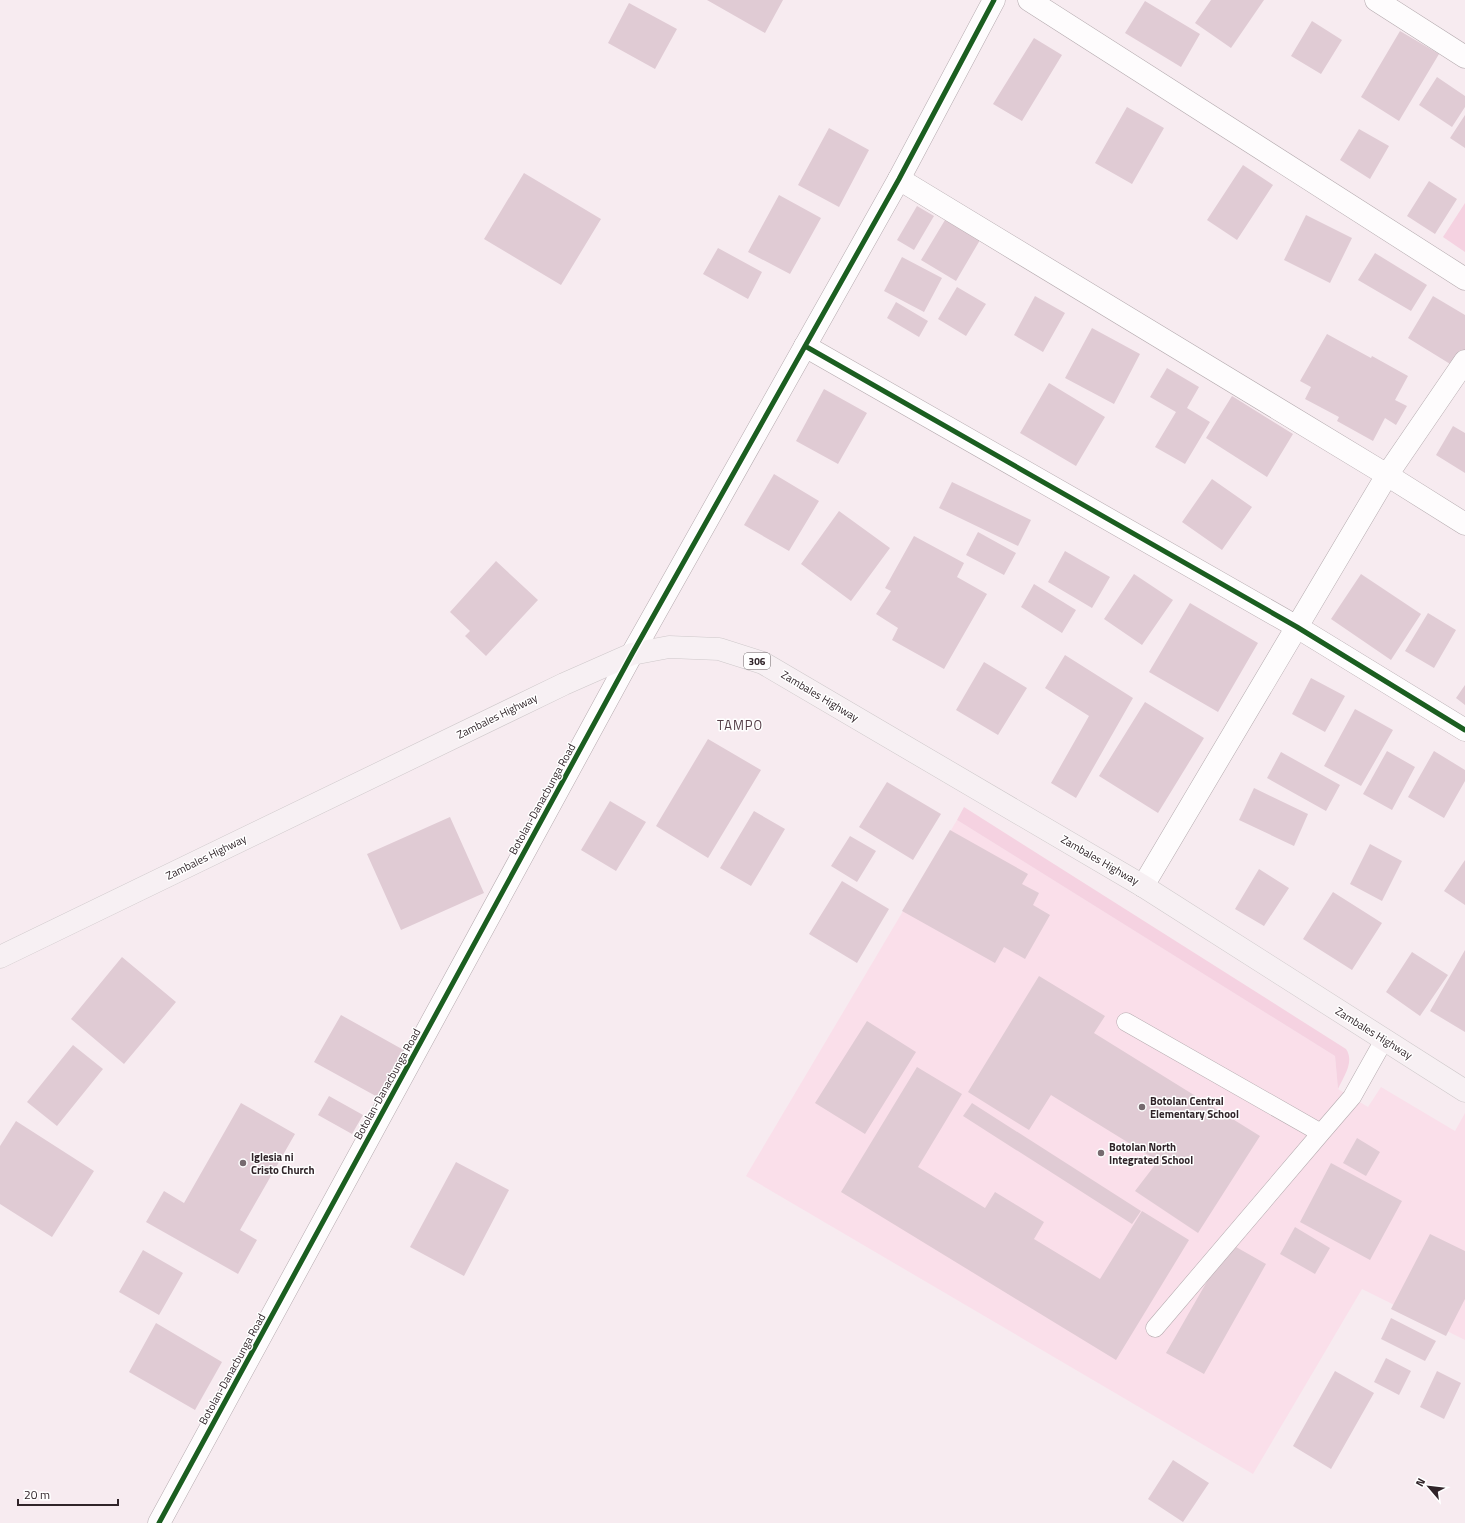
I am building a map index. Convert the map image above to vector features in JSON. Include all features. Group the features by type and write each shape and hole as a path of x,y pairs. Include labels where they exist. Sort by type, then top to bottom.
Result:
{"main road":[{"name":"Zambales Highway","path":"0,957 564,684 632,654 669,647 719,649 762,663 1143,886 1465,1092"}],"street":[{"name":"Botolan-Danacbunga Road","path":"159,1523 632,654 899,179 994,0"},
{"path":"1029,0 1465,279"},
{"path":"1376,0 1465,57"},
{"path":"899,179 1387,474 1465,524"},
{"path":"805,346 1297,627 1465,730"},
{"path":"1143,886 1387,474 1465,361"}],"lane":[{"path":"1126,1022 1321,1133"},
{"path":"1154,1328 1352,1097 1384,1040"}],"shaded area":[{"path":"1465,203 1465,252 1443,237"},
{"path":"964,807 1346,1049 1349,1064 1338,1089 1335,1056 957,820"},
{"name":"Botolan North Integrated School","path":"957,820 1335,1056 1338,1089 1368,1107 1381,1087 1455,1131 1465,1113 1465,1340 1362,1289 1253,1474 746,1176"}],"building":[{"path":"707,0 783,0 765,33"},
{"path":"1211,0 1264,0 1231,48 1195,23"},
{"path":"1145,1 1200,34 1181,67 1125,33"},
{"path":"629,3 677,29 655,69 608,43"},
{"path":"1312,21 1342,40 1321,74 1291,56"},
{"path":"1400,31 1439,54 1399,121 1361,97"},
{"path":"1034,38 1062,55 1022,121 993,104"},
{"path":"1437,77 1465,96 1465,107 1452,127 1419,105"},
{"path":"1127,107 1164,128 1132,184 1095,163"},
{"path":"1465,115 1465,148 1450,138"},
{"path":"829,128 869,150 839,207 798,185"},
{"path":"1359,129 1389,146 1370,179 1340,160"},
{"path":"1243,165 1273,185 1237,240 1207,220"},
{"path":"524,173 601,219 561,285 484,239"},
{"path":"1429,181 1457,199 1435,234 1407,216"},
{"path":"779,195 821,218 790,274 748,252"},
{"path":"917,206 934,216 914,250 897,240"},
{"path":"1306,215 1352,238 1330,283 1284,260"},
{"path":"945,220 980,240 956,281 921,260"},
{"path":"718,248 762,272 748,299 703,274"},
{"path":"1375,253 1427,285 1411,311 1358,280"},
{"path":"902,257 942,278 924,312 884,291"},
{"path":"957,287 986,304 966,336 938,319"},
{"path":"1035,296 1065,313 1043,352 1014,335"},
{"path":"1433,296 1465,315 1465,351 1455,367 1408,338"},
{"path":"896,302 928,321 919,337 887,318"},
{"path":"1092,328 1140,354 1114,404 1065,378"},
{"path":"1327,334 1408,376 1395,400 1407,406 1396,425 1385,418 1373,441 1337,421 1339,417 1305,399 1311,387 1300,381"},
{"path":"1167,368 1199,387 1187,408 1210,422 1185,464 1155,447 1176,412 1150,397"},
{"path":"1049,383 1105,417 1076,466 1020,433"},
{"path":"824,389 867,413 838,464 796,441"},
{"path":"1232,396 1293,434 1267,477 1206,438"},
{"path":"1453,426 1465,433 1465,473 1436,455"},
{"path":"774,474 819,501 789,551 744,525"},
{"path":"1212,479 1252,507 1222,550 1182,522"},
{"path":"952,482 1031,520 1018,546 939,508"},
{"path":"839,511 890,548 851,601 801,564"},
{"path":"978,532 1016,553 1004,575 966,555"},
{"path":"914,536 964,563 957,577 987,594 944,669 892,640 898,628 876,614 891,591 885,588"},
{"path":"1065,551 1110,577 1092,608 1048,582"},
{"path":"496,561 538,600 486,656 465,636 470,631 450,612"},
{"path":"1134,574 1173,600 1142,645 1104,619"},
{"path":"1361,574 1421,614 1391,660 1331,619"},
{"path":"1034,584 1076,610 1062,633 1021,607"},
{"path":"1190,603 1258,643 1218,712 1149,672"},
{"path":"1428,613 1456,630 1434,668 1405,651"},
{"path":"1065,655 1133,698 1076,798 1051,783 1089,716 1045,688"},
{"path":"984,662 1027,688 998,735 956,710"},
{"path":"1311,678 1345,696 1325,732 1292,714"},
{"path":"1465,685 1465,705 1456,698"},
{"path":"1145,702 1204,738 1158,813 1099,776"},
{"path":"1355,709 1393,730 1361,786 1324,766"},
{"path":"708,739 761,770 708,858 656,826"},
{"path":"1387,751 1415,767 1392,810 1363,794"},
{"path":"1434,751 1465,770 1465,781 1444,818 1408,797"},
{"path":"1281,752 1340,785 1326,811 1267,778"},
{"path":"887,782 941,814 913,860 859,827"},
{"path":"1254,788 1308,814 1294,846 1239,820"},
{"path":"610,801 646,822 616,871 581,850"},
{"path":"754,811 785,829 751,886 720,868"},
{"path":"450,817 484,893 401,930 367,854"},
{"path":"950,830 1028,874 1022,884 1039,893 1033,905 1050,915 1025,959 1004,947 995,963 902,911"},
{"path":"850,836 876,851 857,882 831,866"},
{"path":"1370,844 1402,861 1382,901 1350,884"},
{"path":"1465,860 1465,905 1444,891"},
{"path":"1259,869 1289,888 1264,926 1235,909"},
{"path":"842,881 889,909 857,963 809,934"},
{"path":"1333,892 1382,923 1352,970 1303,939"},
{"path":"1465,950 1465,1032 1430,1011"},
{"path":"1412,952 1448,975 1420,1016 1386,992"},
{"path":"122,957 176,1002 124,1064 71,1019"},
{"name":"Botolan Central Elementary School","path":"1039,976 1105,1016 1094,1033 1260,1136 1198,1233 1135,1191 1158,1161 1051,1095 1029,1130 968,1092"},
{"path":"341,1015 409,1053 383,1100 314,1062"},
{"path":"867,1021 916,1052 865,1134 815,1103"},
{"path":"73,1045 103,1069 57,1126 27,1102"},
{"path":"917,1067 962,1094 918,1167 985,1208 995,1192 1044,1222 1034,1239 1100,1279 1142,1211 1189,1240 1116,1360 841,1192"},
{"path":"329,1096 363,1115 352,1134 318,1115"},
{"name":"Iglesia ni Cristo Church","path":"241,1103 295,1134 240,1230 257,1240 238,1274 146,1222 164,1191 184,1203"},
{"path":"972,1103 1141,1211 1132,1224 963,1116"},
{"path":"16,1121 94,1171 52,1237 0,1204 0,1146"},
{"path":"1357,1138 1380,1152 1366,1176 1343,1163"},
{"path":"456,1162 509,1190 464,1276 410,1247"},
{"path":"1331,1163 1402,1201 1370,1260 1300,1222"},
{"path":"1295,1227 1330,1248 1315,1274 1280,1254"},
{"path":"1430,1234 1465,1251 1465,1299 1446,1336 1391,1309"},
{"path":"1229,1243 1266,1264 1204,1374 1166,1353"},
{"path":"143,1250 183,1273 159,1315 119,1292"},
{"path":"1391,1318 1436,1341 1425,1361 1381,1339"},
{"path":"156,1323 222,1362 195,1410 129,1372"},
{"path":"1386,1358 1411,1371 1399,1395 1374,1382"},
{"path":"1335,1371 1374,1393 1331,1469 1293,1446"},
{"path":"1437,1371 1461,1383 1444,1419 1420,1407"},
{"path":"1173,1460 1209,1483 1183,1522 1148,1499"}],"cycle path":[{"path":"159,1523 632,654 899,179 994,0"},
{"path":"805,346 1297,627 1465,730"}],"place":[{"name":"Botolan Central Elementary School","path":"1142,1107"},
{"name":"Botolan North Integrated School","path":"1101,1153"},
{"name":"Iglesia ni Cristo Church","path":"243,1163"}],"district":[{"name":"TAMPO","path":"740,725"}]}
